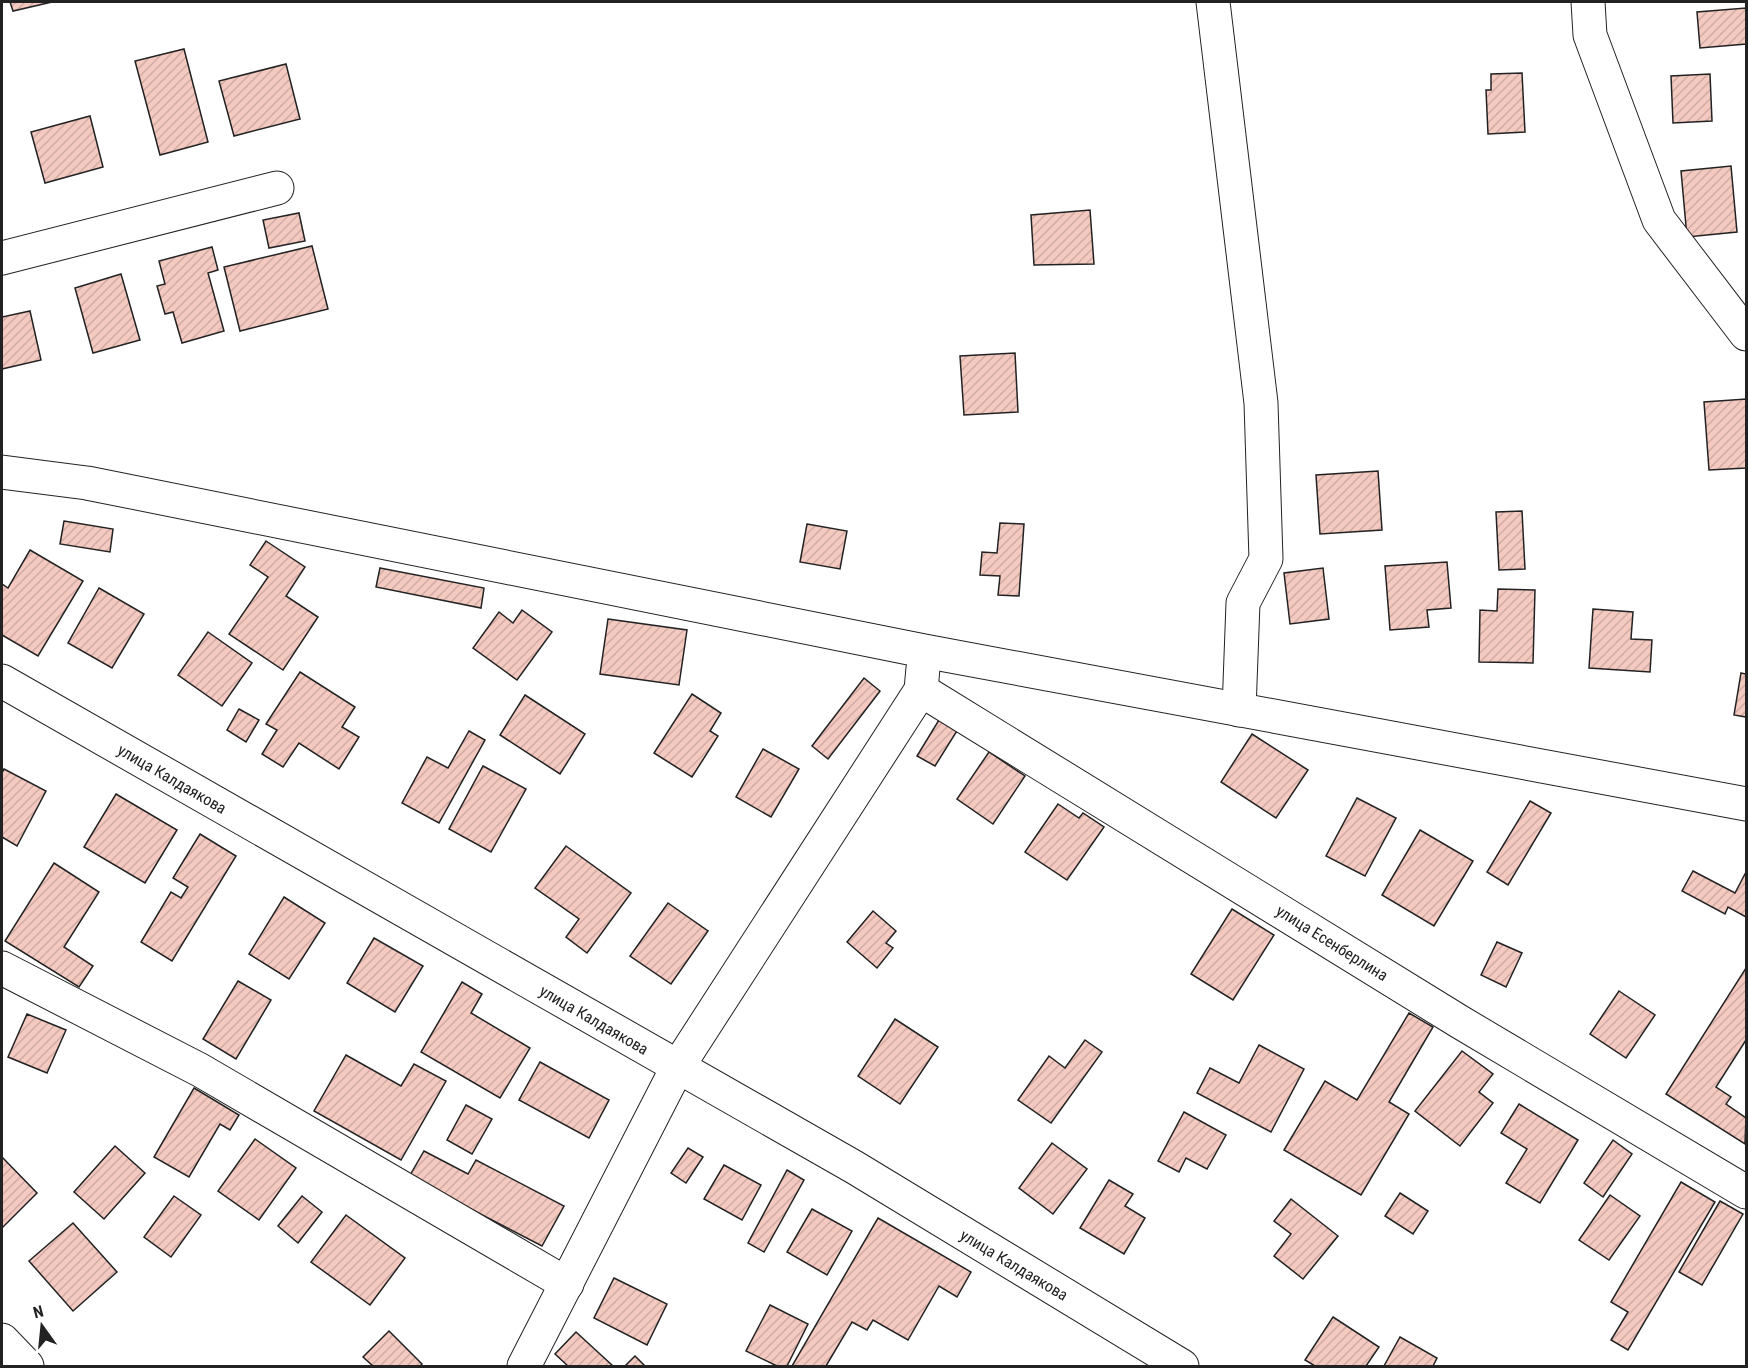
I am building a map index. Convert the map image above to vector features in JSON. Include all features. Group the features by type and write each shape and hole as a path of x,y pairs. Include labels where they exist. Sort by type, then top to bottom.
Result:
{"street":[{"path":"1213,2 1262,414 1266,560 1243,603 1239,710"},
{"path":"1588,2 1590,35 1659,220 1746,334"},
{"path":"2,258 277,188"},
{"path":"2,472 99,486 924,651 1746,804"},
{"path":"528,1365 677,1068 921,690 924,651"},
{"name":"улица Калдаякова","path":"2,681 854,1167 1182,1366"},
{"name":"улица Есенберлина","path":"921,690 1460,1022 1746,1192"},
{"path":"2,968 200,1070 567,1284"},
{"path":"2,1340 27,1366"}],"building":[{"path":"10,2 52,2 13,11"},
{"path":"1746,8 1746,44 1700,48 1697,12"},
{"path":"184,49 208,142 160,155 135,61"},
{"path":"286,64 300,119 234,136 219,81"},
{"path":"1522,73 1525,132 1488,134 1486,90 1491,90 1491,74"},
{"path":"1710,74 1712,121 1673,123 1671,76"},
{"path":"90,116 103,167 45,183 31,132"},
{"path":"1731,166 1737,232 1687,237 1681,171"},
{"path":"1090,210 1094,264 1034,265 1031,215"},
{"path":"299,213 305,241 269,248 263,220"},
{"path":"312,246 328,309 240,331 224,267"},
{"path":"212,247 218,270 208,273 224,331 182,343 173,312 165,314 157,286 165,284 159,261"},
{"path":"121,274 140,340 93,353 75,288"},
{"path":"30,311 41,360 2,369 2,317"},
{"path":"1015,353 1018,412 964,415 960,356"},
{"path":"1746,399 1746,468 1709,470 1704,402"},
{"path":"1378,471 1382,530 1320,534 1316,475"},
{"path":"1522,511 1525,569 1499,570 1496,512"},
{"path":"64,521 113,529 110,552 60,544"},
{"path":"1000,523 1024,524 1019,596 998,595 1000,576 980,575 982,552 997,553"},
{"path":"807,524 847,531 840,569 800,562"},
{"path":"266,541 305,567 286,596 318,617 283,670 229,634 268,577 250,565"},
{"path":"30,550 83,581 38,656 2,635 2,584 8,588"},
{"path":"1447,562 1451,608 1427,610 1429,627 1390,630 1385,566"},
{"path":"380,568 484,588 481,608 376,587"},
{"path":"1323,568 1329,619 1290,624 1284,573"},
{"path":"99,588 144,614 112,668 68,643"},
{"path":"1498,589 1535,590 1533,663 1479,662 1480,610 1497,611"},
{"path":"1593,609 1633,612 1631,639 1652,640 1650,672 1589,668"},
{"path":"522,610 552,632 517,680 473,648 499,612 513,623"},
{"path":"608,619 687,630 679,685 600,674"},
{"path":"208,632 252,663 222,706 178,675"},
{"path":"300,672 355,707 342,727 359,737 339,769 299,743 283,767 262,754 277,730 266,724"},
{"path":"1741,673 1746,674 1746,717 1734,715"},
{"path":"864,678 880,691 828,759 812,746"},
{"path":"692,694 721,713 710,731 718,736 692,777 654,753"},
{"path":"525,695 585,734 560,774 500,735"},
{"path":"239,709 259,720 246,742 227,730"},
{"path":"942,715 960,726 935,766 917,756"},
{"path":"469,731 485,740 439,823 402,803 427,757 448,768"},
{"path":"1252,734 1308,770 1276,818 1221,782"},
{"path":"763,749 799,769 771,817 736,797"},
{"path":"989,752 1025,776 993,824 957,799"},
{"path":"483,766 526,789 491,852 449,829"},
{"path":"4,769 46,791 17,846 2,837 2,773"},
{"path":"116,794 177,830 145,883 84,847"},
{"path":"1357,798 1396,818 1365,876 1326,856"},
{"path":"1530,801 1551,813 1508,885 1487,872"},
{"path":"1058,804 1079,818 1083,813 1104,827 1067,880 1025,852"},
{"path":"1420,830 1473,861 1434,926 1382,895"},
{"path":"200,834 236,856 172,961 141,942 171,892 181,898 188,887 173,878"},
{"path":"566,846 631,893 587,953 566,937 579,919 535,888"},
{"path":"54,863 99,892 64,947 93,966 79,987 5,941"},
{"path":"1693,871 1735,893 1746,872 1746,917 1728,907 1725,914 1682,891"},
{"path":"284,897 325,923 289,979 249,954"},
{"path":"668,903 708,931 671,984 630,956"},
{"path":"1232,909 1274,935 1233,1000 1191,974"},
{"path":"873,911 896,931 886,943 893,948 877,968 847,942"},
{"path":"374,938 423,966 395,1012 347,983"},
{"path":"1497,942 1522,953 1506,987 1481,975"},
{"path":"1746,968 1746,1040 1716,1087 1731,1097 1726,1104 1746,1118 1745,1144 1666,1094"},
{"path":"238,981 271,1000 236,1059 203,1039"},
{"path":"462,982 482,994 471,1013 530,1048 500,1098 421,1052"},
{"path":"1619,991 1655,1015 1626,1058 1590,1034"},
{"path":"1409,1013 1433,1027 1389,1102 1409,1114 1361,1195 1284,1150 1325,1081 1357,1100"},
{"path":"27,1014 66,1030 47,1073 8,1057"},
{"path":"895,1019 938,1047 900,1104 858,1076"},
{"path":"1085,1040 1102,1052 1051,1123 1018,1100 1049,1056 1065,1068"},
{"path":"1259,1045 1304,1069 1271,1132 1197,1093 1210,1068 1239,1083"},
{"path":"1462,1051 1493,1074 1479,1092 1493,1103 1460,1146 1415,1111"},
{"path":"346,1055 401,1086 414,1064 446,1081 401,1160 314,1111"},
{"path":"540,1062 609,1100 589,1138 519,1100"},
{"path":"194,1088 239,1115 230,1130 220,1124 189,1177 154,1157"},
{"path":"1519,1104 1578,1140 1540,1203 1506,1183 1527,1149 1501,1133"},
{"path":"466,1105 492,1119 472,1154 447,1140"},
{"path":"1184,1112 1226,1135 1207,1169 1186,1158 1179,1172 1158,1161"},
{"path":"255,1139 296,1168 259,1220 218,1191"},
{"path":"1613,1140 1632,1154 1603,1197 1584,1183"},
{"path":"1052,1143 1087,1169 1053,1214 1019,1188"},
{"path":"115,1146 145,1173 104,1219 74,1192"},
{"path":"688,1148 703,1157 686,1183 671,1173"},
{"path":"424,1151 468,1174 476,1160 564,1206 542,1246 409,1177"},
{"path":"2,1157 37,1193 2,1228"},
{"path":"724,1165 761,1185 742,1220 704,1199"},
{"path":"787,1170 804,1180 764,1252 748,1243"},
{"path":"1109,1180 1133,1194 1125,1206 1145,1218 1124,1254 1080,1228"},
{"path":"1681,1182 1715,1202 1628,1350 1611,1340 1628,1312 1611,1302"},
{"path":"1400,1193 1428,1211 1413,1234 1385,1216"},
{"path":"1610,1195 1640,1216 1609,1260 1579,1240"},
{"path":"174,1196 201,1215 171,1257 144,1237"},
{"path":"302,1196 322,1212 298,1243 278,1226"},
{"path":"1291,1199 1338,1236 1303,1279 1274,1256 1291,1234 1274,1221"},
{"path":"1720,1201 1743,1214 1702,1285 1679,1272"},
{"path":"812,1209 852,1231 827,1275 787,1252"},
{"path":"346,1215 405,1258 370,1305 311,1262"},
{"path":"878,1218 971,1272 957,1297 939,1286 908,1340 873,1320 867,1330 852,1322 826,1366 792,1366"},
{"path":"73,1223 117,1272 73,1311 29,1261"},
{"path":"614,1278 667,1304 647,1345 594,1318"},
{"path":"770,1305 808,1324 787,1366 777,1366 746,1351"},
{"path":"1333,1317 1379,1347 1366,1366 1315,1366 1305,1360"},
{"path":"389,1331 422,1364 420,1366 373,1366 363,1357"},
{"path":"576,1332 613,1366 568,1366 555,1354"},
{"path":"1400,1337 1437,1358 1433,1366 1384,1366"},
{"path":"635,1356 645,1366 625,1366"}]}
